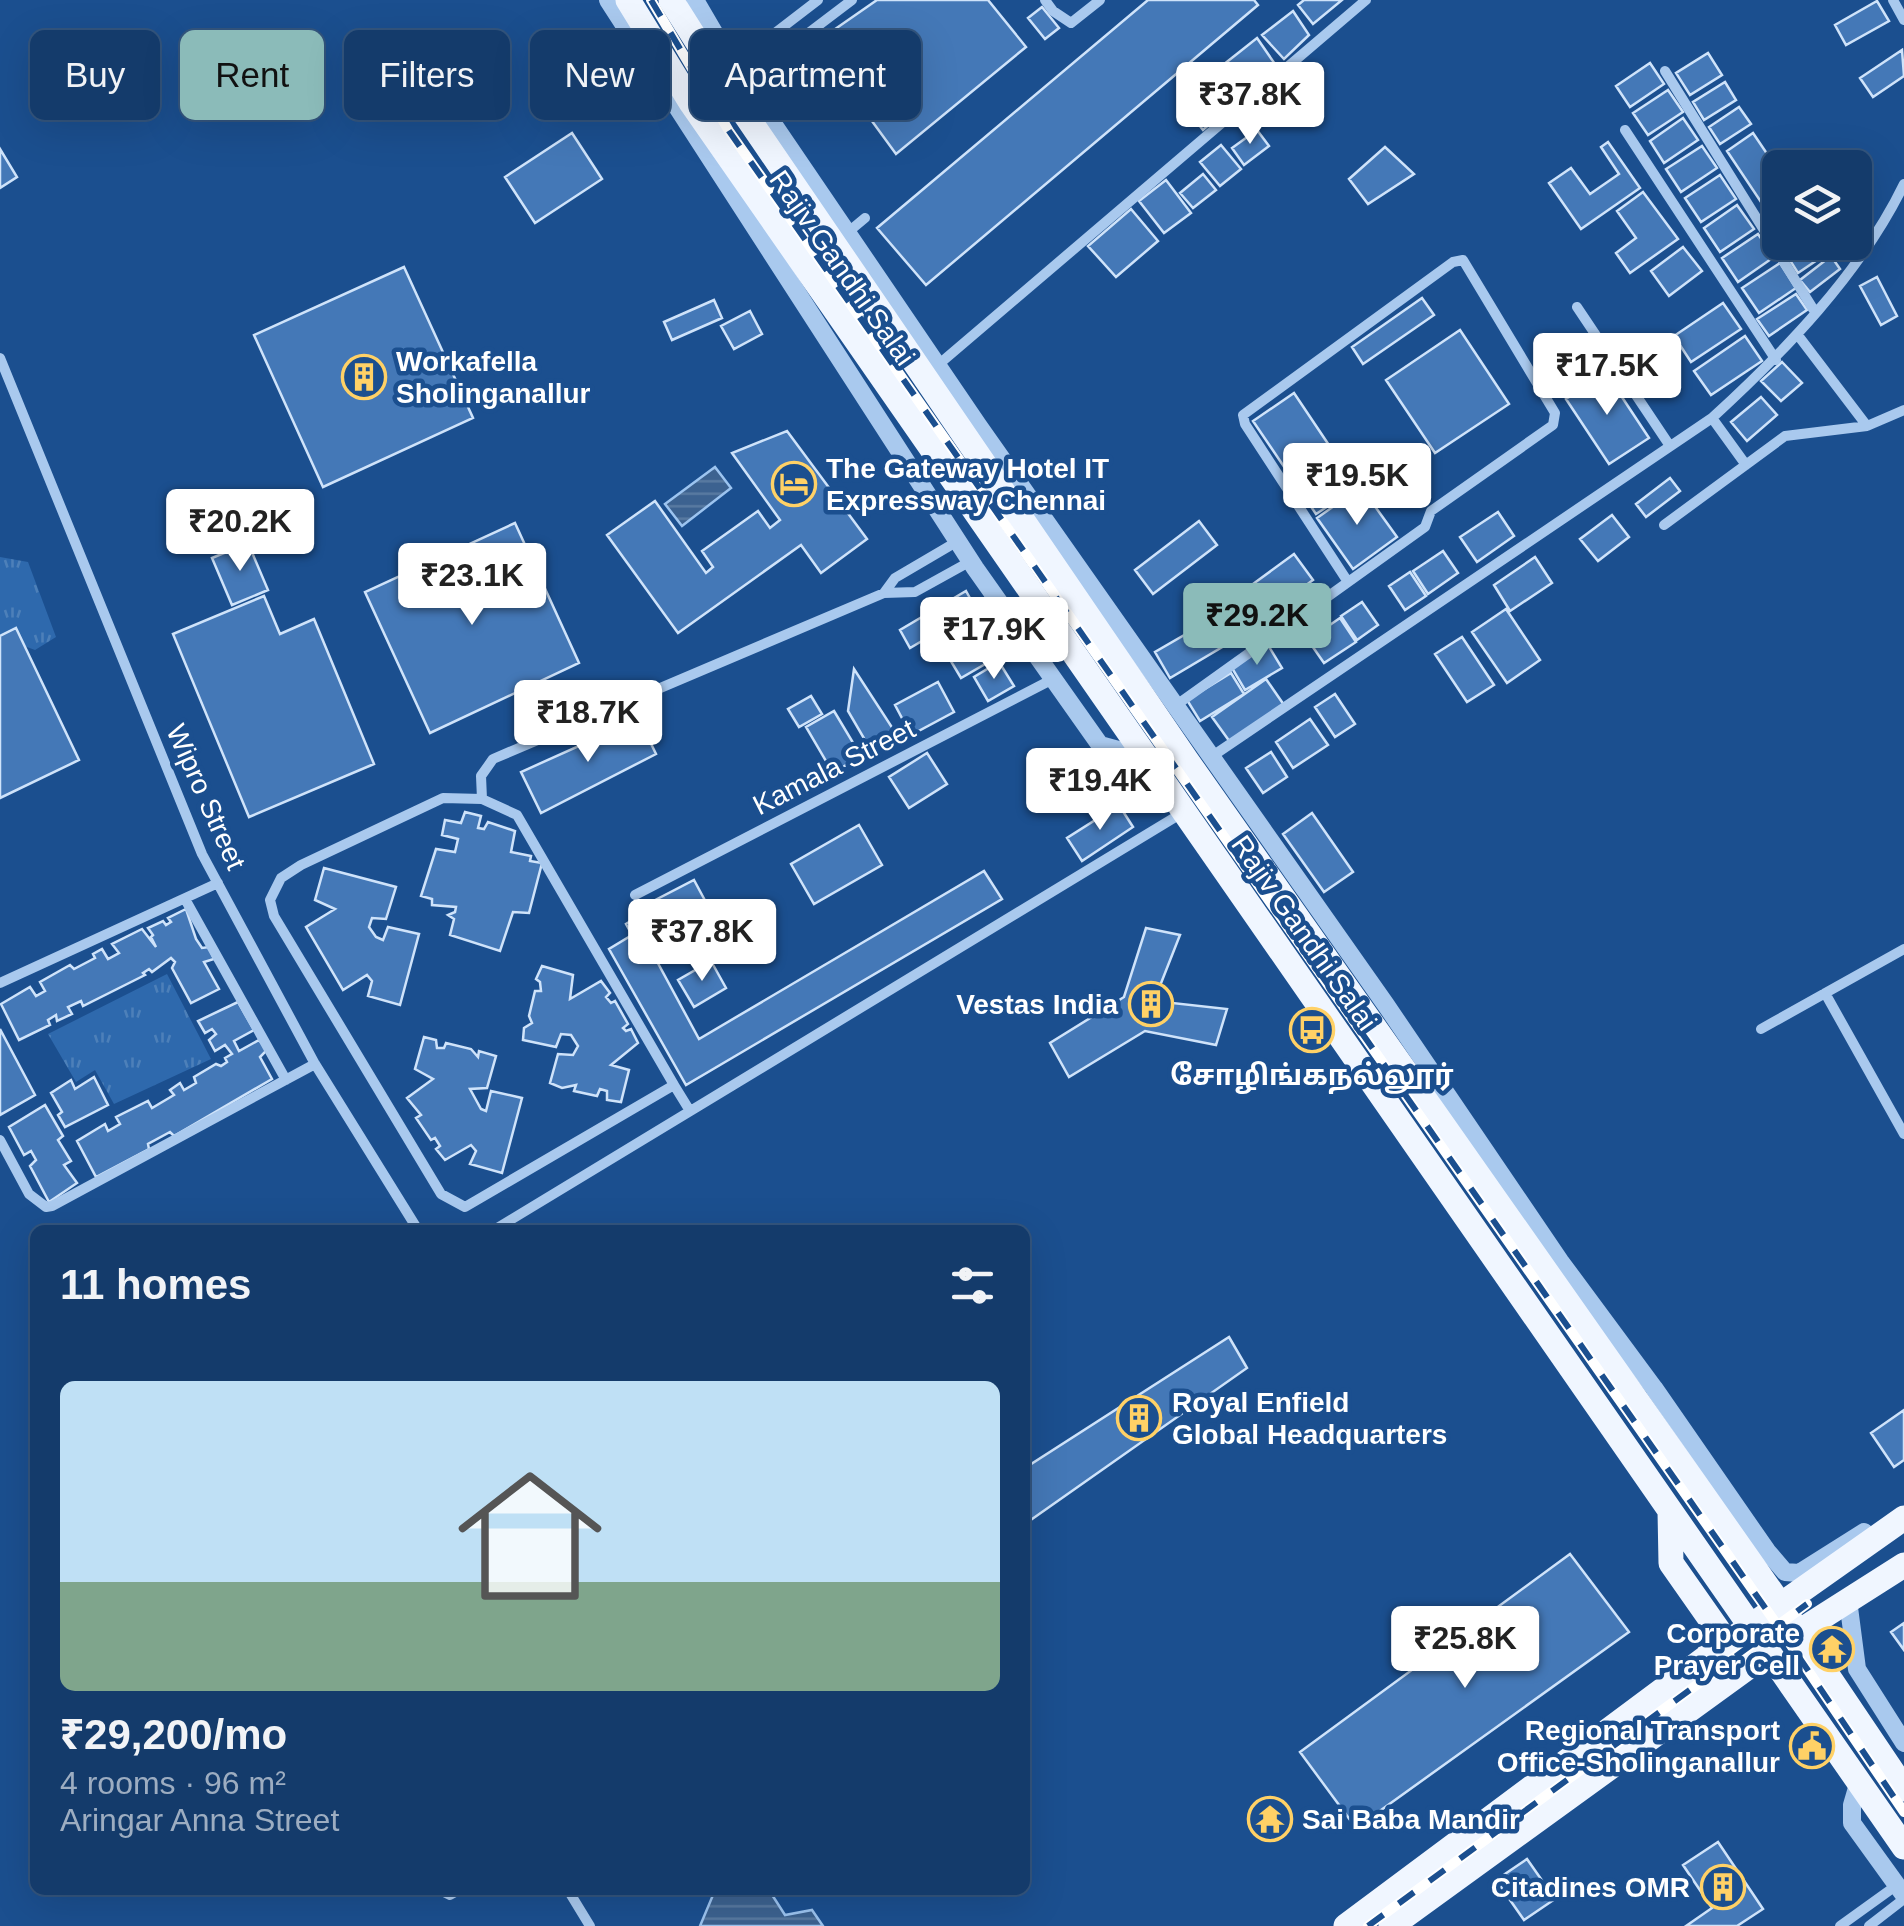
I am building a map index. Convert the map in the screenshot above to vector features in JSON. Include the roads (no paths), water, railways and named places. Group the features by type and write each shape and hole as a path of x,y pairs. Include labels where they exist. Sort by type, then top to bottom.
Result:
{"main road":[{"name":"Rajiv Gandhi Salai","path":"628,0 690,98"},
{"name":"Rajiv Gandhi Salai","path":"672,0 695,30"},
{"name":"Rajiv Gandhi Salai","path":"704,120 1904,1847"},
{"name":"Rajiv Gandhi Salai","path":"758,120 876,306 926,364 1187,760 1714,1493 1797,1633 1894,1734 1904,1789"},
{"path":"847,327 863,331 872,324 876,306"},
{"path":"886,383 886,370 896,359 926,364"},
{"path":"1670,1510 1671,1563 1719,1634 1707,1657"},
{"path":"1346,1926 1707,1657 1904,1518"},
{"path":"1797,1633 1904,1565"},
{"path":"1391,1926 1770,1652"}],"street":[{"path":"608,0 970,561 1053,679 1100,745 1144,757"},
{"path":"695,0 709,30"},
{"path":"787,30 818,0"},
{"path":"808,30 852,0"},
{"path":"1045,0 1053,11 1071,22 1093,2"},
{"path":"762,120 847,232 926,364 1366,0"},
{"path":"1893,0 1904,20"},
{"path":"1665,71 1815,312"},
{"path":"1625,130 1776,360"},
{"path":"1210,758 1712,418 1776,360 1886,221 1904,184"},
{"path":"847,232 865,218"},
{"path":"1174,707 1348,582 1424,527 1431,511 1440,504 1550,429 1556,419 1462,260 1243,415 1244,424 1348,582"},
{"path":"1577,308 1670,446"},
{"path":"1797,334 1867,426"},
{"name":"Wipro Street","path":"0,358 218,884 315,1064 415,1225"},
{"path":"949,398 1386,1005 1714,1493 1785,1572 1792,1574 1904,1506"},
{"path":"1664,525 1785,436 1867,426 1904,410"},
{"path":"1712,418 1746,465"},
{"path":"884,593 895,578 958,541"},
{"path":"482,799 481,776 493,759 884,593 915,592 970,561"},
{"name":"Kamala Street","path":"635,895 1053,679"},
{"path":"674,1085 464,1207 441,1194 274,916 270,900 282,878 319,856 443,798 482,799 517,815 690,1111"},
{"path":"502,1225 1183,813"},
{"path":"0,983 218,884"},
{"path":"185,898 286,1080"},
{"path":"1761,1029 1904,949"},
{"path":"1825,994 1904,1134"},
{"path":"0,1140 28,1194 46,1208 315,1064"},
{"path":"1892,1110 1904,1104"},
{"path":"1848,1600 1857,1669 1894,1734"},
{"path":"1859,1781 1852,1804 1852,1823 1902,1893"},
{"path":"1840,1926 1902,1893"},
{"path":"1869,1926 1902,1893"},
{"path":"571,1895 590,1926"}],"railway":[{"path":"651,0 729,131 1780,1629 1904,1812"},
{"path":"1368,1926 1807,1604"}],"place":[{"name":"Workafella Sholinganallur","path":"364,377"},
{"name":"The Gateway Hotel IT Expressway Chennai","path":"794,484"},
{"name":"Vestas India","path":"1151,1004"},
{"name":"சோழிங்கநல்லூர்","path":"1312,1030"},
{"name":"Royal Enfield Global Headquarters","path":"1139,1418"},
{"name":"Corporate Prayer Cell","path":"1832,1649"},
{"name":"Regional Transport Office-Sholinganallur","path":"1812,1746"},
{"name":"Sai Baba Mandir","path":"1270,1819"},
{"name":"Citadines OMR","path":"1723,1887"}]}
